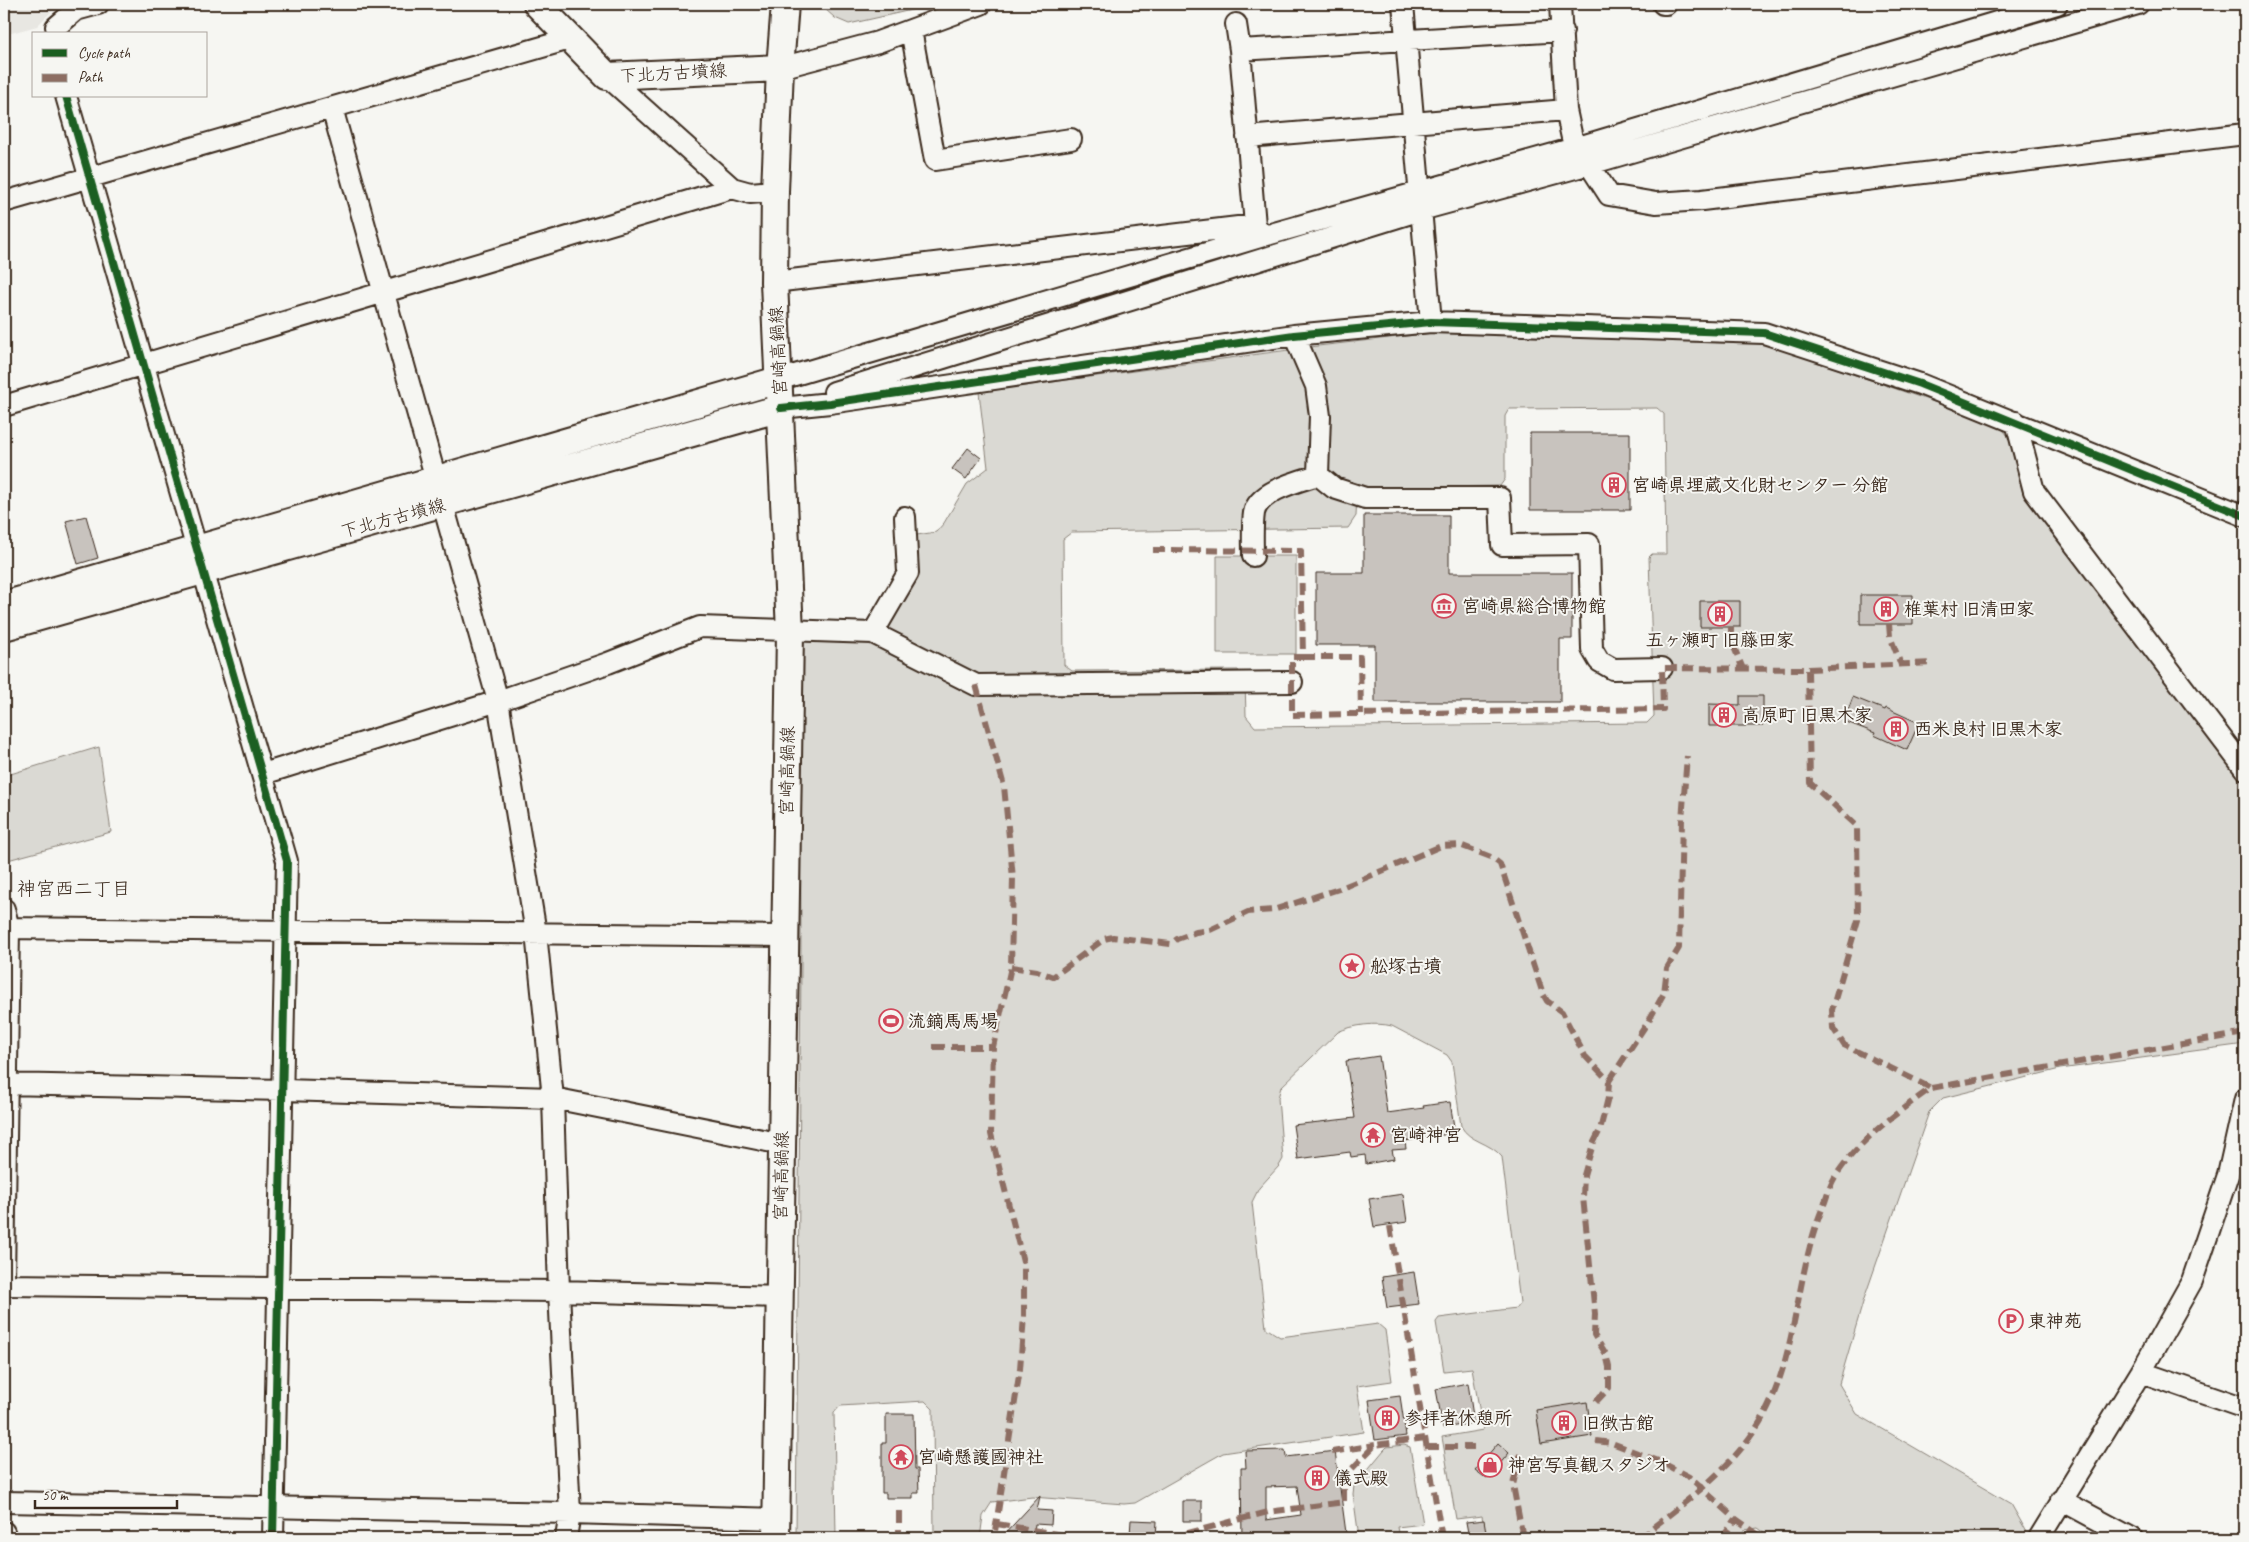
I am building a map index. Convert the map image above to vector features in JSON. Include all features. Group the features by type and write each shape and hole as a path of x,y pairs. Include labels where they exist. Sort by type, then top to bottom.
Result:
{"main road":[{"name":"下北方古墳線","path":"536,4 607,76 780,68"},
{"name":"宮崎高鍋線","path":"776,1529 790,632 774,282 775,191 780,68 785,4"},
{"name":"下北方古墳線","path":"440,492 778,380"},
{"name":"下北方古墳線","path":"4,627 201,560 440,492 781,408"},
{"name":"下北方古墳線","path":"4,605 201,560"}],"street":[{"path":"56,27 76,10 98,4"},
{"path":"780,68 878,42 981,4"},
{"path":"1403,4 1431,322"},
{"path":"1560,4 1566,110 1572,138 1609,195 1656,203 1710,199 2245,134"},
{"path":"781,408 1420,201 1578,147 2058,4"},
{"path":"774,282 1259,230 1420,201 1590,164 2138,4"},
{"path":"1236,24 1247,137 1259,230"},
{"path":"911,30 935,160 1071,139"},
{"path":"1240,50 1563,31"},
{"path":"4,202 570,39"},
{"path":"607,76 732,188 750,193 775,191"},
{"path":"67,98 287,861 284,1090 273,1538"},
{"path":"332,108 498,701 536,932 554,1098 559,1290 570,1513 566,1538"},
{"path":"1247,137 1566,110"},
{"path":"4,406 732,188"},
{"path":"778,380 1259,230"},
{"path":"781,408 830,403 1294,335 1431,322 1764,333 1920,384 2245,516"},
{"path":"1294,335 1316,386 1320,416 1318,475"},
{"path":"2016,422 2034,492 2245,769"},
{"path":"1253,556 1254,511 1268,494 1286,485 1318,475"},
{"path":"1318,475 1334,488 1365,498 1500,498 1502,545 1589,544 1592,649 1599,661 1613,669 1662,668"},
{"path":"873,633 908,573 905,517"},
{"path":"263,774 498,701 608,663 700,627 790,632 873,633 976,685 1098,675 1188,675 1292,682"},
{"path":"4,1281 6,922 286,929 784,936"},
{"path":"5,1084 554,1098 782,1144"},
{"path":"2039,1538 2141,1372 2192,1281 2228,1175 2245,1099"},
{"path":"4,1286 559,1290 780,1297"},
{"path":"2141,1372 2245,1408"},
{"path":"2061,1500 2132,1538"},
{"path":"4,1502 570,1513 776,1529"},
{"path":"4,1532 6,1538"}],"shaded area":[{"path":"4,4 59,4 37,26 4,35"},
{"path":"825,4 917,4 916,9 849,24 835,18 825,9"},
{"path":"1433,333 1757,341 1998,424 2009,437 2023,493 2245,783 2245,1044 2060,1069 1943,1098 1929,1112 1864,1299 1839,1384 1857,1414 2011,1504 2028,1534 2026,1538 1772,1538 1758,1528 1744,1530 1739,1538 1486,1538 1482,1516 1456,1519 1442,1437 1483,1430 1472,1368 1444,1371 1436,1322 1439,1318 1516,1308 1520,1303 1502,1157 1492,1148 1474,1139 1461,1126 1452,1062 1447,1055 1392,1026 1372,1024 1338,1032 1281,1087 1278,1098 1283,1159 1259,1188 1252,1202 1266,1328 1280,1337 1378,1324 1385,1330 1392,1381 1357,1386 1364,1432 1223,1453 1135,1503 1124,1504 1032,1497 992,1502 983,1516 980,1538 934,1538 933,1409 925,1401 840,1406 834,1413 836,1538 796,1538 801,966 800,636 868,624 901,566 903,545 917,535 936,532 944,523 967,484 988,468 979,392 1318,346","holes":["1657,408 1664,414 1666,554 1652,554 1649,557 1654,716 1647,723 1255,727 1246,716 1245,680 1238,670 1072,671 1064,665 1063,539 1072,532 1348,528 1356,516 1357,494 1368,488 1500,486 1505,479 1505,416 1509,409"]},
{"path":"1217,556 1296,556 1296,654 1217,654"},
{"path":"99,747 111,832 4,861 4,776"},
{"path":"1404,1445 1410,1447 1423,1524 1397,1527 1399,1538 1359,1538 1353,1494 1354,1486 1387,1447"}],"building":[{"name":"宮崎県埋蔵文化財センター 分館","path":"1530,433 1630,433 1630,510 1530,510"},
{"path":"968,448 981,458 966,479 952,469"},
{"name":"宮崎県総合博物館","path":"1364,515 1449,515 1449,573 1572,573 1572,639 1560,639 1560,702 1375,702 1375,645 1316,645 1316,573 1364,573"},
{"path":"86,516 98,558 78,564 66,521"},
{"name":"椎葉村 旧清田家","path":"1860,595 1913,595 1913,624 1860,624"},
{"name":"五ヶ瀬町 旧藤田家","path":"1700,601 1740,601 1740,627 1700,627"},
{"path":"1740,696 1763,696 1763,726 1709,726 1709,704 1740,705"},
{"path":"1853,697 1885,710 1886,708 1919,723 1907,750 1874,735 1875,733 1844,721"},
{"path":"1379,1056 1387,1113 1450,1102 1455,1133 1405,1141 1406,1149 1392,1150 1394,1159 1366,1164 1365,1155 1351,1157 1350,1152 1298,1159 1293,1125 1355,1118 1346,1061"},
{"path":"1403,1194 1407,1222 1374,1227 1369,1199"},
{"path":"1414,1272 1419,1304 1387,1308 1382,1277"},
{"path":"1468,1383 1474,1423 1443,1428 1436,1389"},
{"name":"参拝者休憩所","path":"1400,1396 1406,1436 1375,1440 1369,1400"},
{"name":"旧徴古館","path":"1587,1402 1592,1436 1541,1444 1536,1410"},
{"name":"宮崎懸護國神社","path":"886,1414 914,1414 915,1469 918,1469 919,1493 913,1493 913,1498 886,1498 886,1493 882,1493 882,1443 886,1443"},
{"name":"神宮写真観スタジオ","path":"1498,1443 1509,1453 1487,1479 1475,1470"},
{"path":"1285,1450 1286,1457 1335,1451 1346,1533 1304,1538 1242,1538 1241,1468 1246,1468 1245,1451","holes":["1297,1486 1301,1515 1266,1520 1266,1487"]},
{"path":"1040,1496 1037,1510 1052,1511 1051,1525 1035,1524 1033,1538 1001,1538"},
{"path":"1183,1501 1202,1501 1202,1521 1183,1521"},
{"path":"1131,1520 1157,1521 1156,1537 1130,1535"},
{"path":"1484,1520 1487,1538 1469,1538 1466,1522"}],"marked path":[{"path":"1153,550 1301,551 1303,657 1292,657 1292,715 1663,709 1662,668 1808,669 1810,783 1857,826 1858,920 1832,1010 1833,1028 1844,1045 1931,1088"},
{"path":"1889,624 1890,636 1901,665"},
{"path":"1731,627 1731,640 1743,669"},
{"path":"1303,657 1360,657 1361,714"},
{"path":"1808,669 1931,663"},
{"path":"976,685 1004,786 1013,878 1011,967 993,1047 991,1134 1024,1266 1024,1316 1020,1369 994,1538"},
{"path":"1609,1081 1648,1022 1664,993 1667,968 1679,948 1682,820 1687,756"},
{"path":"1011,967 1037,971 1053,977 1104,939 1113,937 1171,944 1177,939 1196,932 1210,930 1248,912 1273,910 1339,889 1441,846 1460,845 1491,857 1500,864 1543,994 1547,1001 1562,1012 1585,1056 1609,1081 1608,1098 1600,1130 1593,1144 1584,1175 1583,1197 1595,1314 1594,1335 1606,1354 1609,1367 1609,1388 1593,1405"},
{"path":"1639,1538 1713,1478 1730,1461 1759,1424 1780,1379 1809,1251 1830,1188 1835,1177 1847,1161 1880,1127 1931,1088 2245,1033"},
{"path":"933,1047 993,1047"},
{"path":"1390,1226 1415,1376"},
{"path":"1416,1384 1442,1538"},
{"path":"1169,1538 1268,1512 1344,1502 1344,1477 1375,1445 1425,1438"},
{"path":"1596,1441 1612,1443 1661,1462 1689,1477 1736,1519 1763,1538"},
{"path":"1332,1452 1375,1445"},
{"path":"1427,1447 1474,1447"},
{"path":"1520,1454 1513,1485 1523,1538"},
{"path":"899,1511 899,1538"},
{"path":"1722,1538 1736,1519"},
{"path":"997,1524 1080,1538"},
{"path":"1457,1538 1465,1537"}],"cycle path":[{"path":"67,98 287,861 273,1538"},
{"path":"781,408 830,403 1294,335 1431,322 1764,333 1920,384 2245,516"}],"place":[{"name":"宮崎県埋蔵文化財センター 分館","path":"1614,485"},
{"name":"宮崎県総合博物館","path":"1444,606"},
{"name":"椎葉村 旧清田家","path":"1886,609"},
{"name":"五ヶ瀬町 旧藤田家","path":"1720,614"},
{"name":"高原町 旧黒木家","path":"1724,715"},
{"name":"西米良村 旧黒木家","path":"1896,729"},
{"name":"舩塚古墳","path":"1352,966"},
{"name":"流鏑馬馬場","path":"891,1021"},
{"name":"宮崎神宮","path":"1373,1135"},
{"name":"東神苑","path":"2011,1321"},
{"name":"参拝者休憩所","path":"1387,1418"},
{"name":"旧徴古館","path":"1564,1423"},
{"name":"宮崎懸護國神社","path":"901,1457"},
{"name":"神宮写真観スタジオ","path":"1490,1465"},
{"name":"儀式殿","path":"1317,1478"}],"district":[{"name":"神宮西二丁目","path":"74,889"}]}
